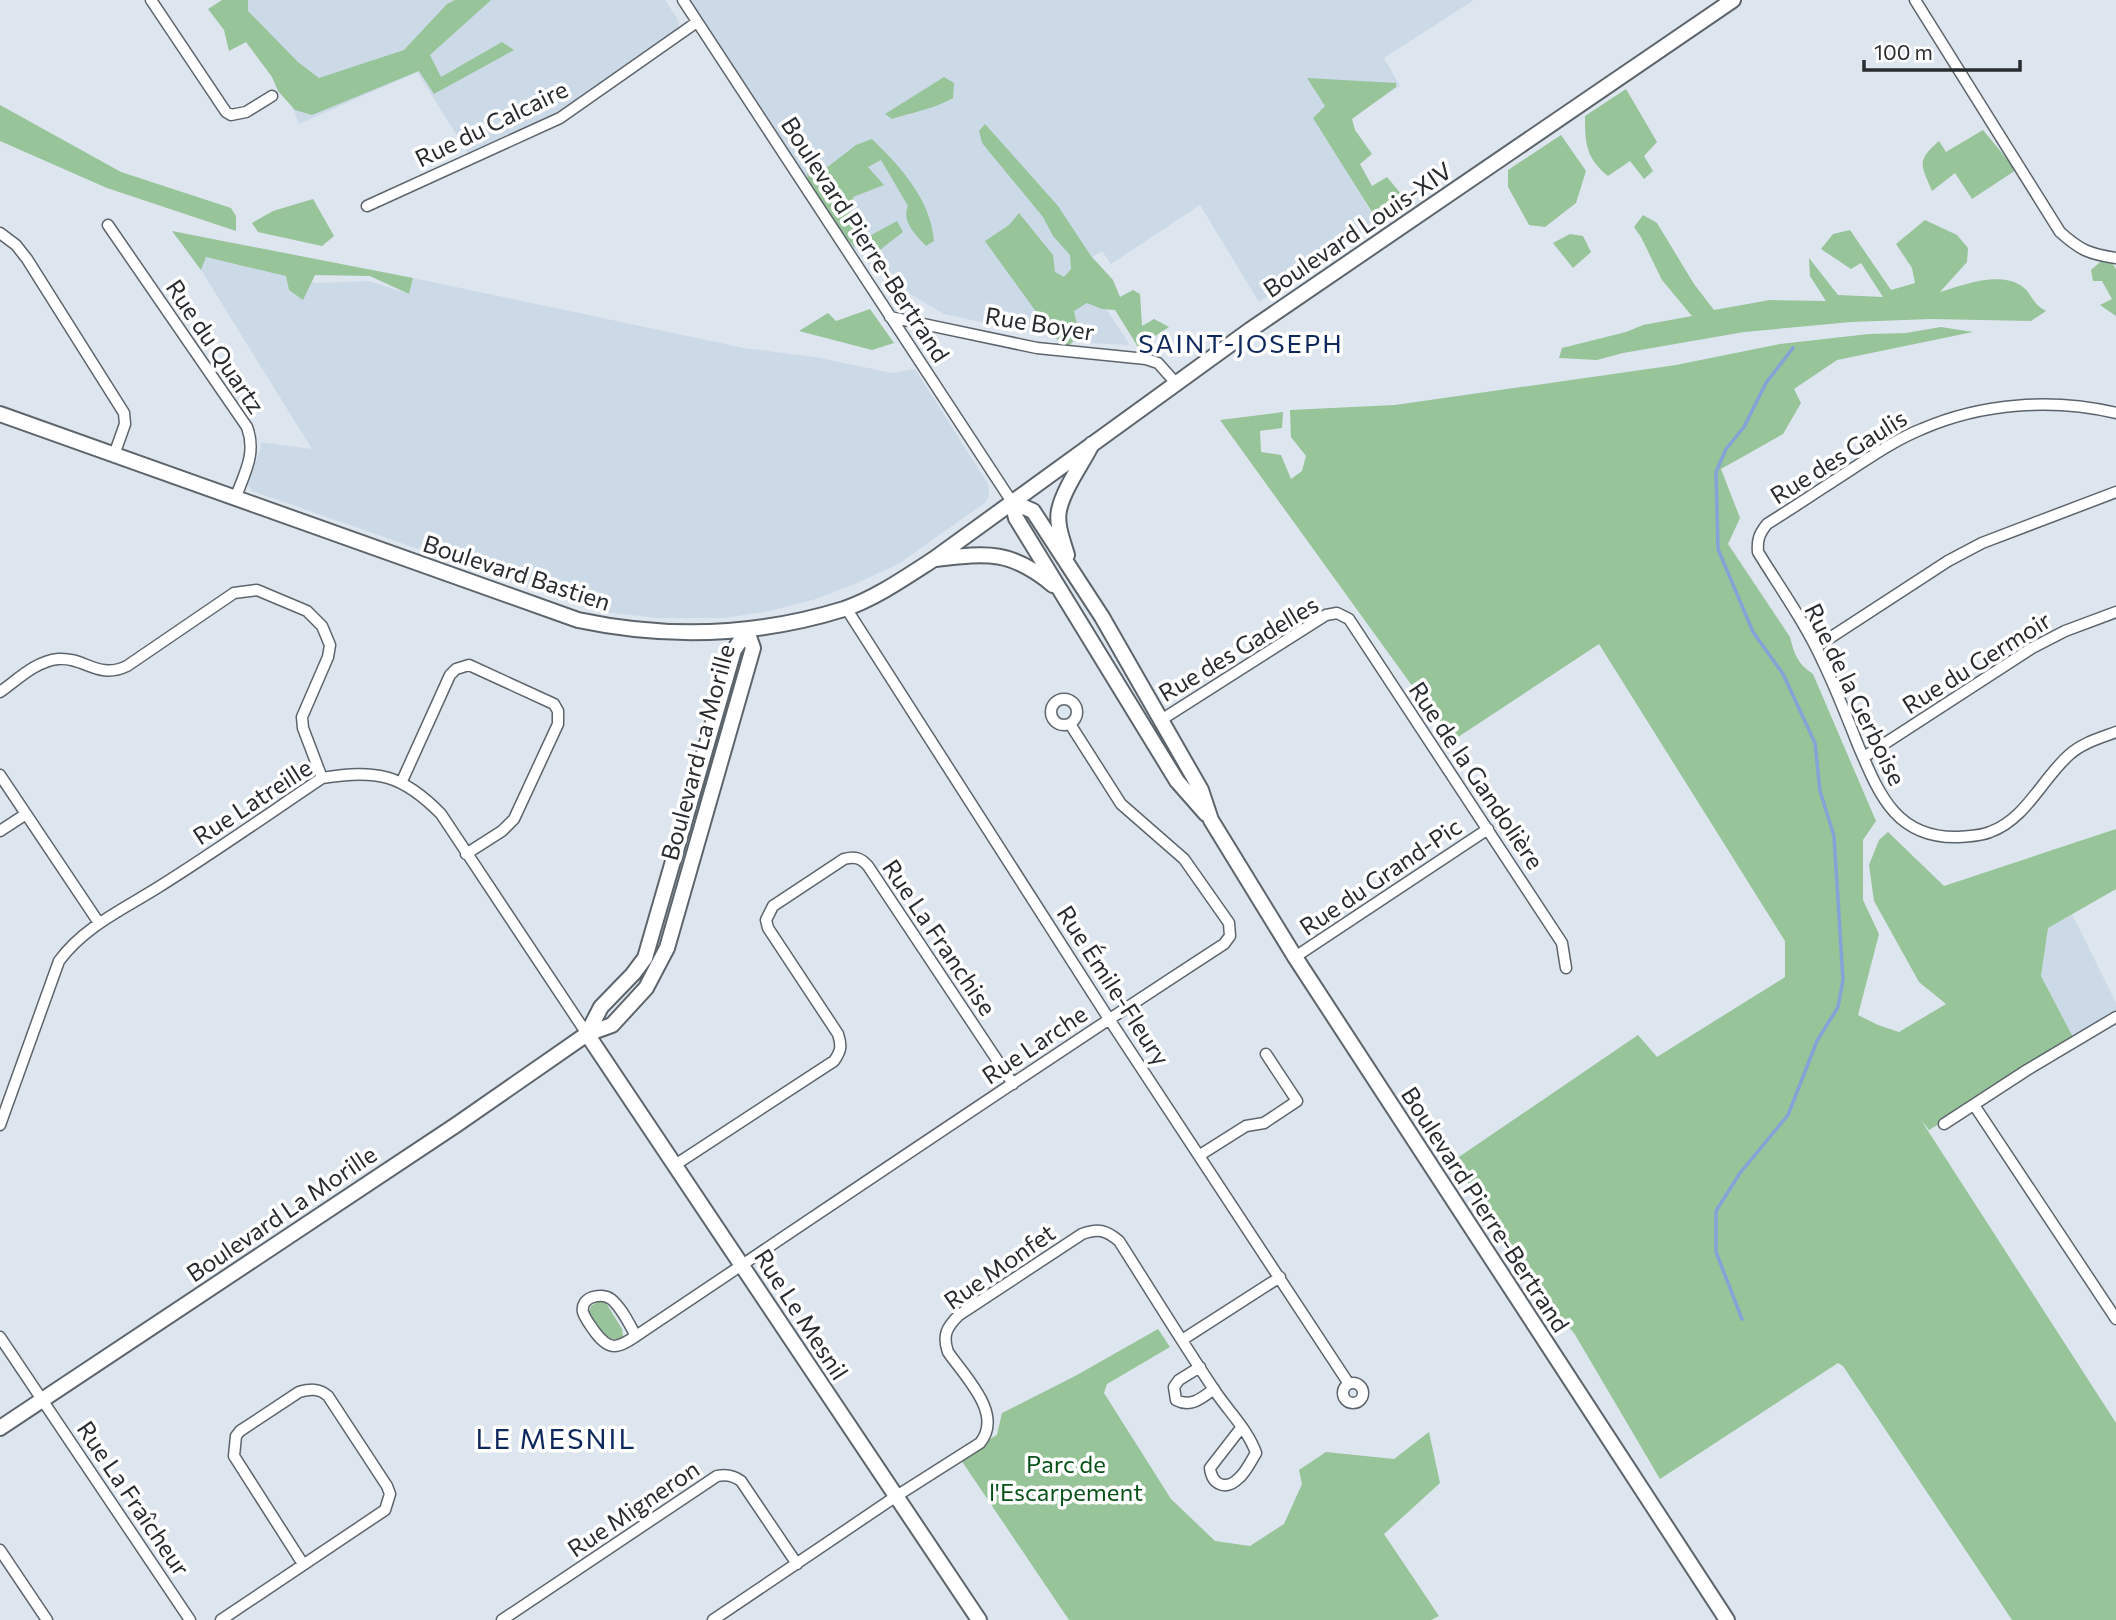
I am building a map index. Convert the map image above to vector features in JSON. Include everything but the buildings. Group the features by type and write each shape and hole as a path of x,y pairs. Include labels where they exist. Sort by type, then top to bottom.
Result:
{"main road":[{"name":"Boulevard Louis-XIV","path":"1012,502 1175,382 1733,0"},
{"name":"Boulevard Bastien","path":"0,414 578,620 662,633 747,631 846,608 896,583 934,559 1012,502"},
{"path":"1073,573 1061,535 1059,511 1094,442"},
{"name":"Boulevard Pierre-Bertrand","path":"1012,502 1033,511 1102,617 1201,790 1211,820"},
{"name":"Boulevard Pierre-Bertrand","path":"1012,502 1016,518 1177,781 1211,820 1296,957 1727,1620"},
{"path":"934,559 973,554 1004,557 1033,568 1063,593"},
{"name":"Boulevard La Morille","path":"0,1428 587,1034 601,1007 645,958 734,650 747,631"},
{"name":"Rue Le Mesnil","path":"587,1034 979,1620"}],"street":[{"path":"151,0 226,112 231,115 246,112 272,96"},
{"name":"Boulevard Pierre-Bertrand","path":"683,0 1012,502"},
{"path":"1915,0 2060,232 2077,247 2091,254 2116,258"},
{"name":"Rue du Calcaire","path":"367,206 559,118 697,22"},
{"name":"Rue du Quartz","path":"108,225 247,427 252,453 235,499"},
{"path":"0,233 16,245 27,259 124,413 125,424 114,455"},
{"name":"Rue Boyer","path":"890,317 1037,348 1146,359 1158,363 1175,382"},
{"name":"Rue des Gaulis","path":"1757,541 1767,524 1891,443 1922,429 1992,409 2032,404 2116,413"},
{"path":"1816,647 1948,561 1982,543 2116,492"},
{"name":"Rue de la Gerboise","path":"1757,541 1758,552 1816,647 1877,790 1899,817 1928,833 1948,837 1990,832 2014,819 2067,756 2080,746 2116,732"},
{"path":"0,692 43,662 59,659 105,672 116,671 234,593 257,590 313,615 330,645 328,657 302,717 303,729 322,778"},
{"name":"Rue Émile-Fleury","path":"846,608 1109,1019 1349,1384"},
{"name":"Rue du Germoir","path":"1864,757 2032,648 2065,631 2116,612"},
{"name":"Rue des Gadelles","path":"1161,720 1326,615 1337,613"},
{"name":"Rue de la Gandolière","path":"1337,613 1349,620 1562,943 1566,968"},
{"path":"402,781 450,675 456,669 469,666 546,698 554,704 558,711 558,723 513,819 502,831 466,854"},
{"name":"Rue Larche","path":"636,1336 607,1296 590,1298 584,1305 583,1312 602,1341 611,1346 621,1346 743,1265 1109,1019 1224,944 1230,936 1229,923 1184,859 1121,804 1075,736 1070,724"},
{"name":"Rue Latreille","path":"0,1125 59,961 80,936 158,888 322,778 351,773 374,774 402,781 441,814 587,1034"},
{"path":"0,775 99,923"},
{"path":"0,831 26,814"},
{"name":"Rue du Grand-Pic","path":"1296,957 1488,829"},
{"name":"Rue La Franchise","path":"675,1165 834,1061 840,1052 842,1044 838,1034 768,928 766,920 773,906 851,856 868,866 1013,1084"},
{"path":"1944,1124 2026,1070 2116,1017"},
{"path":"1200,1155 1246,1126 1264,1123 1297,1101 1266,1054"},
{"path":"1974,1105 2116,1319"},
{"name":"Rue Monfet","path":"713,1620 980,1443 987,1434 988,1412 948,1352 944,1341 950,1325 960,1315 1082,1234 1103,1230 1119,1241 1182,1340"},
{"path":"1241,1428 1210,1468 1215,1483 1231,1484 1240,1478 1256,1453 1250,1435 1241,1428 1182,1340 1279,1277"},
{"path":"0,1337 43,1400"},
{"path":"1200,1367 1178,1380 1174,1387 1176,1400 1183,1404 1192,1403 1214,1390"},
{"path":"221,1620 385,1510 390,1494 387,1486 328,1396 309,1389 299,1392 240,1432 233,1446 234,1456 303,1564"},
{"name":"Rue La Fraîcheur","path":"43,1400 190,1620"},
{"name":"Rue Migneron","path":"502,1620 717,1476 724,1474 735,1476 741,1481 797,1564"},
{"path":"0,1550 47,1620"}],"shaded area":[{"path":"233,0 665,0 679,21 678,30 557,113 468,153 417,72 299,124 275,63"},
{"path":"687,0 1474,0 1384,58 1400,86 1325,134 1377,222 1259,302 1200,205 1111,264 1102,251 1078,266 1130,345 1069,342 944,314 888,281 853,248"},
{"path":"206,257 317,283 369,281 409,294 413,278 744,348 815,357 892,373 915,369 988,484 989,495 986,502 900,563 816,599 770,611 725,618 657,618 596,611 252,491 248,485 261,447 260,442 312,449 201,270"},
{"path":"2072,914 2116,1003 2116,1017 2075,1041 2041,976 2048,928"}],"green space":[{"path":"222,0 248,0 248,11 298,62 319,78 404,50 447,4 455,0 491,0 430,55 441,77 502,42 514,50 434,94 419,71 312,115 295,110 278,91 272,77 246,42 229,51 224,30 208,9"},
{"path":"944,77 954,83 953,98 931,108 892,119 885,114"},
{"path":"1307,78 1396,83 1396,87 1352,119 1355,130 1372,154 1360,164 1372,186 1387,177 1407,201 1377,220 1313,118 1325,106"},
{"path":"1626,89 1657,142 1644,156 1653,171 1644,179 1630,161 1608,176 1595,163 1586,143 1585,116"},
{"path":"0,105 121,172 231,208 236,216 236,231 107,188 0,141"},
{"path":"985,124 1058,206 1091,256 1113,280 1120,297 1133,290 1140,294 1142,326 1154,319 1169,327 1138,347 1115,310 1102,309 1087,303 1074,311 1079,334 1069,346 1055,338 985,241 1009,225 1019,213 1053,255 1055,272 1064,277 1071,269 1070,255 1053,236 1043,217 982,143 979,131"},
{"path":"1983,130 2016,170 1972,199 1955,173 1932,191 1923,169 1927,154 1939,141 1946,152"},
{"path":"1561,135 1586,171 1576,203 1545,227 1529,225 1508,187 1508,170"},
{"path":"872,139 903,172 920,198 932,226 934,241 926,246 908,223 908,206 881,160 868,167 884,185 853,197 855,204 850,212 864,239 897,221 903,232 876,253 854,247 828,216 808,180 805,162 808,152 825,169 856,145"},
{"path":"313,199 334,236 322,246 258,232 252,223 273,211"},
{"path":"1643,215 1657,223 1694,284 1714,310 1770,300 1826,301 1810,276 1809,258 1838,295 1883,297 1861,263 1851,269 1821,249 1833,234 1850,230 1891,290 1915,283 1912,268 1896,244 1925,220 1957,235 1968,248 1967,262 1940,292 1982,280 2004,280 2023,287 2037,305 2046,311 2031,321 1931,319 1851,322 1744,332 1597,360 1559,358 1562,348 1643,325 1692,316 1662,280 1634,227"},
{"path":"172,231 413,278 409,294 370,276 315,275 303,300 289,290 286,276 206,257 201,270"},
{"path":"1570,234 1583,236 1591,252 1573,268 1553,243"},
{"path":"2107,256 2116,269 2116,316 2100,305 2112,299 2102,281 2093,281 2091,270"},
{"path":"870,309 894,343 872,350 799,331 828,313 836,321"},
{"path":"1941,327 1973,332 1837,360 1794,389 1801,403 1783,434 1721,469 1740,518 1728,544 1790,637 1797,658 1813,674 1876,821 1863,840 1863,900 1879,934 1858,1015 1899,1032 1946,1004 1919,982 1874,901 1869,865 1879,840 1888,832 1944,886 2116,829 2116,889 2048,928 2041,976 2075,1041 1929,1130 1921,1120 2116,1423 2116,1620 2012,1620 1843,1366 1838,1363 1660,1479 1574,1333 1546,1301 1453,1161 1638,1035 1657,1057 1785,977 1785,941 1599,644 1452,741 1220,420 1283,412 1282,428 1260,431 1261,452 1281,455 1291,479 1302,471 1306,456 1291,437 1290,410 1395,405 1676,365 1780,344 1869,334 1906,333"},
{"path":"599,1301 606,1303 622,1329 623,1337 612,1339 599,1328 589,1312 591,1306"},
{"name":"Parc de l'Escarpement","path":"1158,1329 1170,1347 1107,1384 1104,1393 1171,1499 1215,1541 1250,1546 1284,1524 1302,1484 1299,1470 1326,1452 1394,1459 1429,1432 1440,1483 1384,1534 1439,1616 1431,1620 1069,1620 959,1457 997,1435 1002,1413"}],"waterway":[{"path":"1742,1319 1716,1252 1716,1211 1740,1173 1788,1115 1817,1041 1838,1007 1843,980 1834,836 1820,791 1815,743 1783,674 1753,632 1718,549 1716,472 1726,449 1744,427 1766,383 1793,348"}],"district":[{"name":"SAINT-JOSEPH","path":"1241,342"},
{"name":"LE MESNIL","path":"556,1438"}]}
